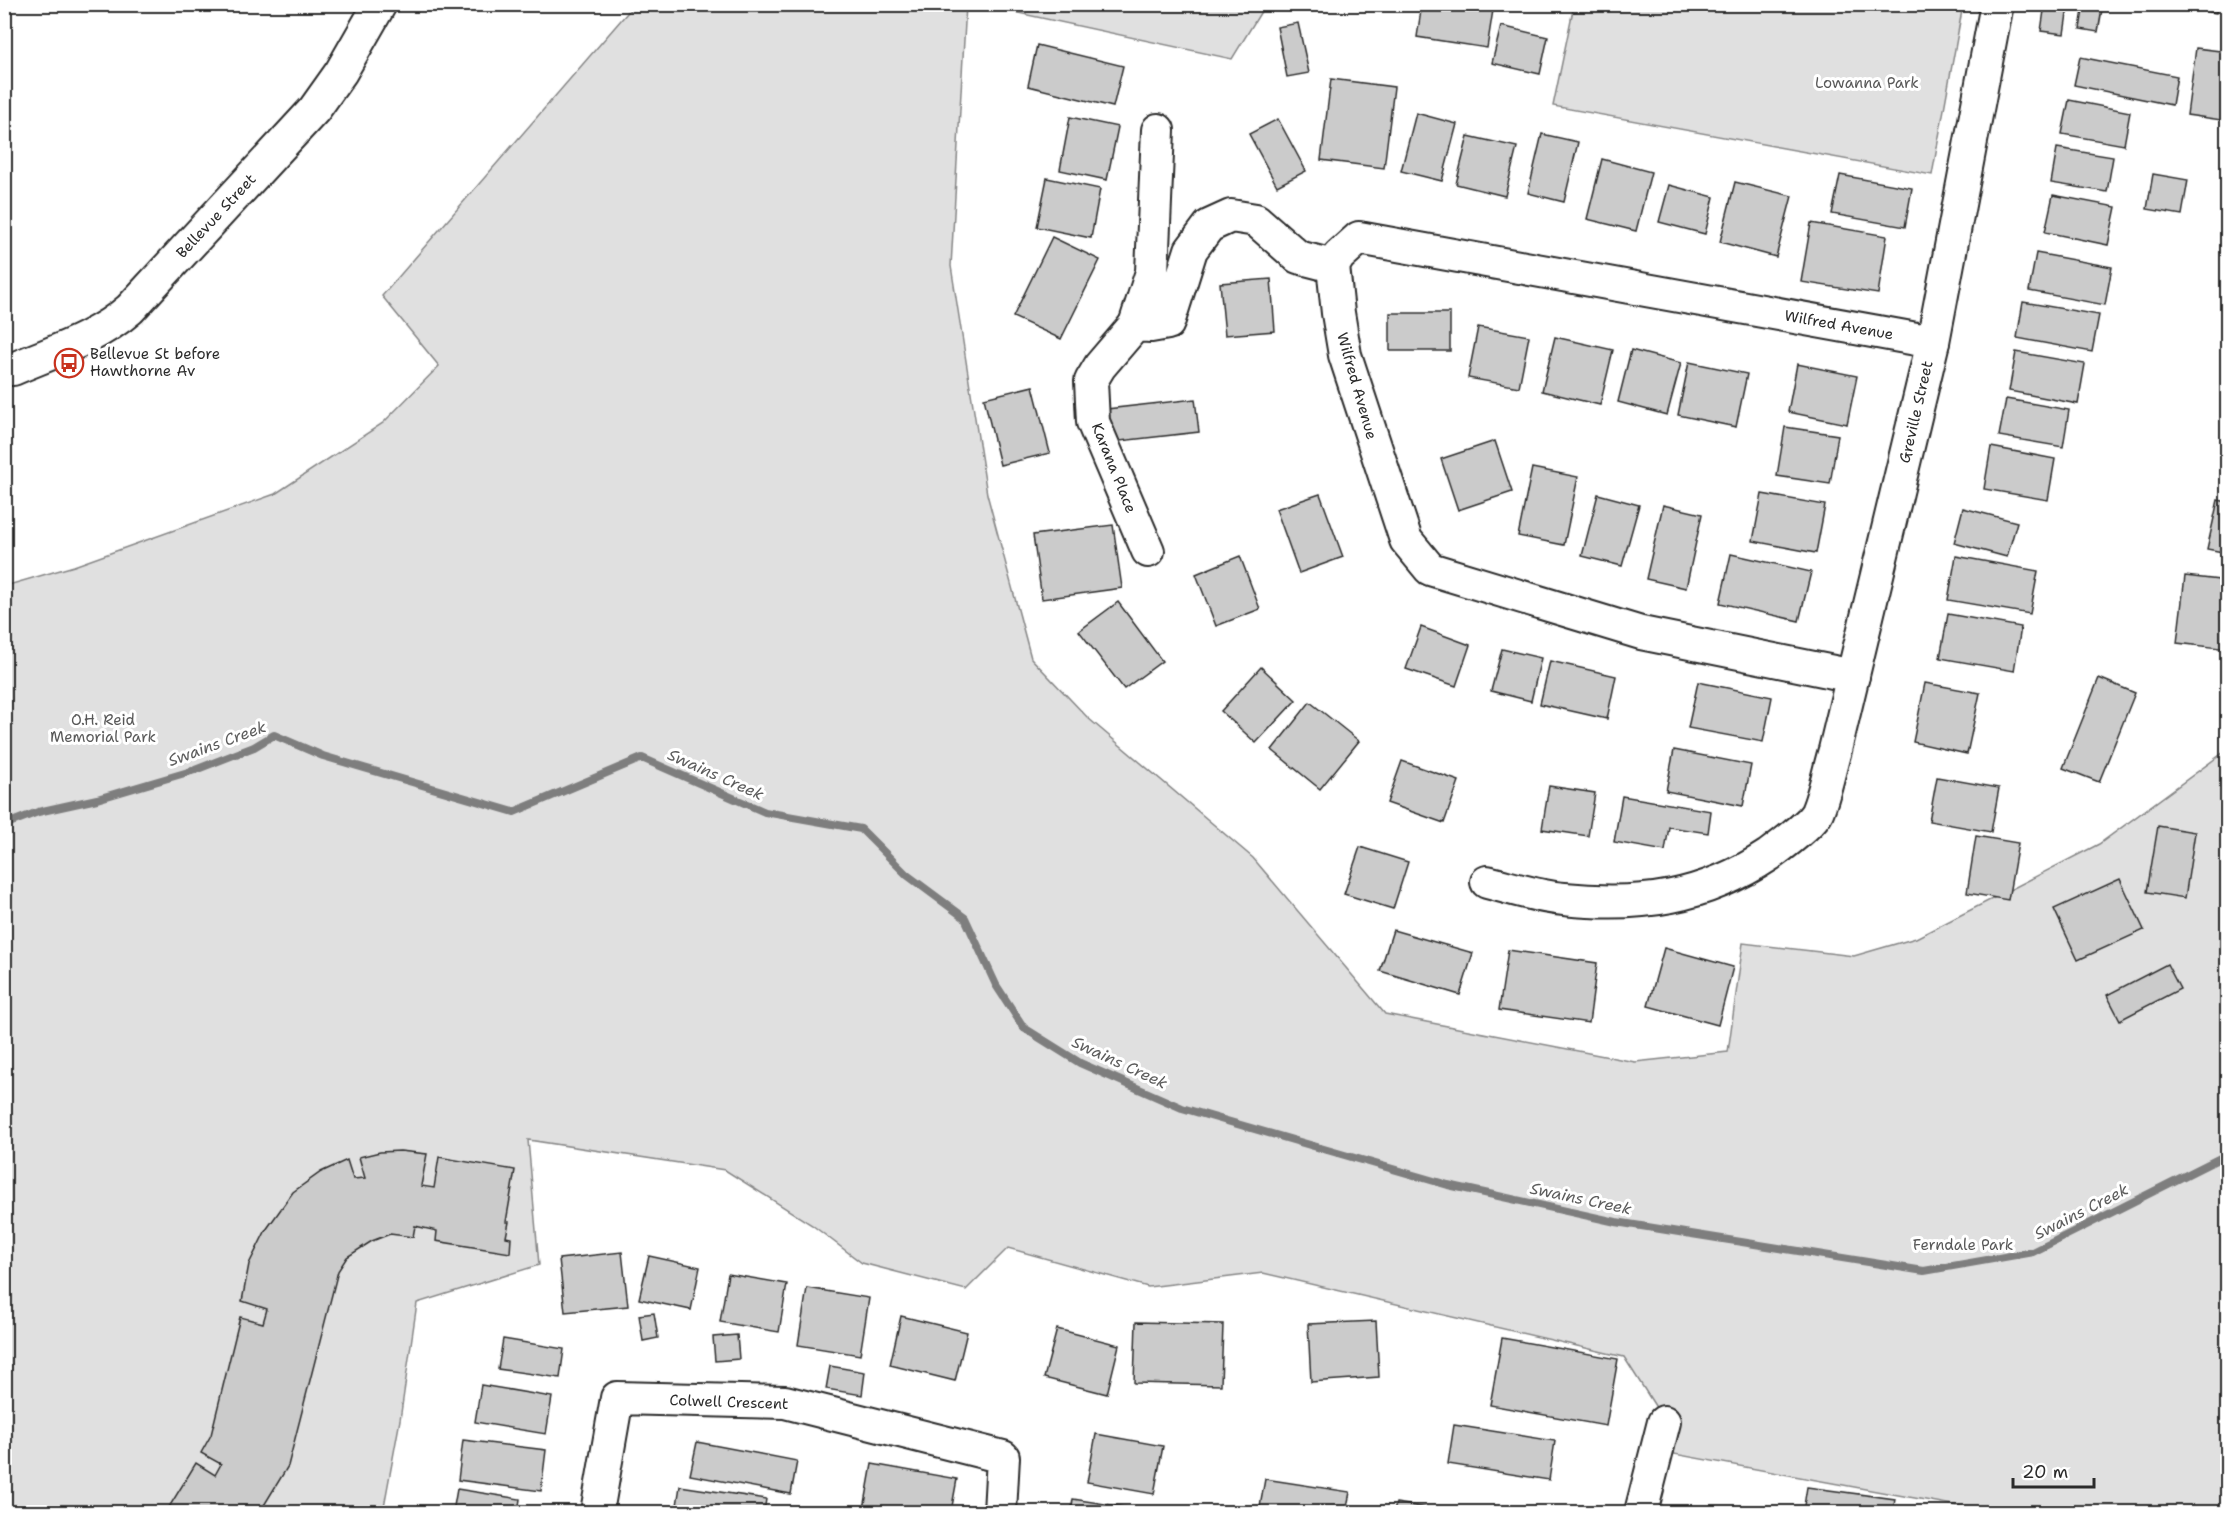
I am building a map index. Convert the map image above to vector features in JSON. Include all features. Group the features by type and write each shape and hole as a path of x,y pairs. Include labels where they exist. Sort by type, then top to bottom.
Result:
{"street":[{"name":"Bellevue Street","path":"4,369 13,369 102,330 130,309 314,110 341,72 380,4"},
{"name":"Greville Street","path":"1487,882 1562,899 1618,902 1675,897 1712,886 1745,870 1782,846 1816,814 1853,676 1933,342 1997,4"},
{"name":"Karana Place","path":"1148,551 1093,422 1091,381 1100,366 1135,325 1152,272 1158,130"},
{"path":"1135,325 1151,326 1168,323 1191,250 1209,226 1231,216 1256,220 1298,257 1333,266"},
{"name":"Wilfred Avenue","path":"1853,676 1641,633 1430,568 1406,540 1359,401 1345,355 1333,266 1339,256 1359,238 1933,342"},
{"name":"Colwell Crescent","path":"597,1512 617,1398 785,1402 1003,1456 1000,1512"},
{"path":"1641,1512 1664,1422"}],"green space":[{"path":"634,5 966,5 951,266 987,494 1031,658 1088,718 1253,858 1385,1014 1635,1062 1728,1052 1743,943 1854,956 1916,938 2099,844 2227,750 2227,1512 1991,1512 1674,1454 1676,1439 1624,1357 1263,1273 1148,1287 1008,1248 966,1290 862,1263 812,1225 725,1170 528,1140 539,1265 417,1303 400,1420 383,1512 5,1512 5,586 74,566 275,494 383,423 439,366 382,296"},
{"path":"981,5 1265,5 1232,59"},
{"name":"Lowanna Park","path":"1574,5 1963,5 1932,175 1553,106"}],"building":[{"path":"1422,4 1455,4 1493,10 1487,48 1417,37"},
{"path":"2045,4 2068,7 2064,34 2041,31"},
{"path":"2084,4 2103,4 2098,32 2080,29"},
{"path":"2165,4 2218,4 2216,13"},
{"path":"1298,23 1309,73 1287,77 1277,27"},
{"path":"1501,26 1548,37 1540,74 1492,63"},
{"path":"1037,45 1123,66 1113,107 1028,86"},
{"path":"2196,48 2228,52 2228,121 2187,115"},
{"path":"2080,57 2177,76 2172,105 2074,85"},
{"path":"1331,79 1394,87 1384,168 1321,160"},
{"path":"2069,100 2130,112 2124,145 2062,134"},
{"path":"1416,113 1457,124 1442,181 1401,171"},
{"path":"1070,117 1118,127 1107,180 1060,170"},
{"path":"1278,119 1306,171 1277,186 1249,134"},
{"path":"1542,134 1578,142 1564,202 1528,193"},
{"path":"1468,136 1517,147 1505,196 1456,184"},
{"path":"2057,148 2113,157 2107,192 2051,183"},
{"path":"1602,159 1651,172 1636,231 1587,219"},
{"path":"2153,174 2188,180 2182,215 2147,209"},
{"path":"1840,175 1912,188 1905,227 1832,214"},
{"path":"1047,178 1100,189 1091,238 1037,227"},
{"path":"1735,182 1792,196 1776,257 1720,242"},
{"path":"1669,185 1714,197 1705,234 1659,222"},
{"path":"2053,195 2116,207 2108,245 2045,232"},
{"path":"1811,223 1887,236 1878,294 1801,282"},
{"path":"1052,237 1100,260 1061,339 1013,317"},
{"path":"2036,253 2112,267 2105,305 2029,291"},
{"path":"1271,279 1275,331 1225,335 1220,283"},
{"path":"2023,302 2099,315 2092,352 2017,338"},
{"path":"1390,313 1450,313 1450,351 1390,351"},
{"path":"1478,327 1529,336 1519,387 1468,378"},
{"path":"1555,337 1613,350 1600,405 1542,391"},
{"path":"1631,350 1681,363 1667,415 1618,402"},
{"path":"2016,352 2085,364 2078,404 2009,391"},
{"path":"1689,362 1747,374 1736,427 1678,415"},
{"path":"1797,364 1857,376 1847,424 1788,412"},
{"path":"1033,386 1050,453 1000,465 984,398"},
{"path":"1195,399 1199,432 1111,442 1107,409"},
{"path":"2006,399 2069,410 2063,447 1999,436"},
{"path":"1785,427 1838,435 1830,484 1777,476"},
{"path":"1495,441 1512,492 1458,510 1441,459"},
{"path":"1991,447 2055,459 2048,500 1984,489"},
{"path":"1532,468 1578,477 1564,545 1518,536"},
{"path":"1320,494 1343,557 1299,573 1276,509"},
{"path":"1598,494 1639,505 1622,566 1582,556"},
{"path":"1762,494 1825,505 1816,553 1753,541"},
{"path":"2218,500 2228,502 2228,553 2207,549"},
{"path":"1663,505 1702,514 1686,588 1646,579"},
{"path":"1963,508 2017,522 2007,557 1954,543"},
{"path":"1113,525 1122,588 1042,599 1033,535"},
{"path":"1731,554 1811,572 1799,621 1720,603"},
{"path":"1240,556 1260,609 1216,626 1196,574"},
{"path":"1956,556 2038,571 2030,614 1948,600"},
{"path":"2185,576 2228,581 2228,649 2177,643"},
{"path":"1118,602 1162,661 1124,689 1079,631"},
{"path":"1948,614 2021,627 2014,671 1940,658"},
{"path":"1421,627 1470,645 1456,686 1406,669"},
{"path":"1502,649 1541,658 1531,701 1491,691"},
{"path":"1550,661 1616,676 1607,719 1540,704"},
{"path":"1261,667 1296,700 1256,743 1221,711"},
{"path":"2099,678 2135,693 2099,782 2063,768"},
{"path":"1698,682 1772,697 1763,742 1688,728"},
{"path":"1925,683 1980,693 1967,754 1913,742"},
{"path":"1310,702 1359,741 1320,789 1272,750"},
{"path":"1674,750 1751,765 1743,806 1666,791"},
{"path":"1402,761 1459,781 1444,823 1387,803"},
{"path":"1937,777 1999,788 1991,832 1929,821"},
{"path":"1549,786 1595,793 1588,836 1542,829"},
{"path":"1622,796 1711,811 1708,833 1669,827 1665,851 1614,842"},
{"path":"2158,826 2195,832 2185,898 2147,892"},
{"path":"1976,836 2018,843 2008,900 1967,893"},
{"path":"1360,847 1408,862 1393,909 1344,894"},
{"path":"2120,879 2144,930 2078,960 2054,909"},
{"path":"1393,930 1473,953 1460,995 1380,971"},
{"path":"1664,948 1733,967 1718,1025 1648,1006"},
{"path":"1508,950 1597,963 1589,1023 1499,1010"},
{"path":"2167,964 2180,989 2120,1020 2107,995"},
{"path":"400,1151 427,1154 421,1186 434,1188 439,1157 515,1170 506,1222 509,1222 506,1237 511,1238 510,1253 436,1241 437,1231 415,1226 413,1237 390,1234 372,1241 347,1257 338,1271 288,1466 260,1512 166,1512 196,1463 215,1475 221,1464 201,1453 211,1435 240,1317 263,1323 267,1309 242,1301 249,1264 266,1230 293,1192 321,1172 347,1160 353,1179 365,1178 359,1157 380,1152"},
{"path":"622,1252 628,1306 565,1312 559,1259"},
{"path":"649,1256 700,1267 691,1310 639,1299"},
{"path":"728,1274 787,1284 779,1332 720,1322"},
{"path":"807,1288 869,1298 860,1355 798,1345"},
{"path":"654,1313 658,1338 643,1341 639,1315"},
{"path":"901,1316 967,1332 955,1381 890,1365"},
{"path":"1376,1321 1379,1377 1311,1382 1308,1324"},
{"path":"1136,1322 1223,1324 1221,1385 1134,1383"},
{"path":"1057,1329 1119,1345 1107,1394 1044,1378"},
{"path":"737,1335 739,1359 715,1361 713,1337"},
{"path":"1502,1338 1618,1359 1606,1426 1490,1405"},
{"path":"503,1339 564,1349 560,1378 498,1369"},
{"path":"830,1366 865,1372 862,1395 826,1389"},
{"path":"481,1385 552,1397 546,1434 475,1422"},
{"path":"1454,1425 1555,1441 1549,1480 1448,1464"},
{"path":"1096,1434 1163,1446 1154,1494 1087,1482"},
{"path":"463,1440 546,1450 541,1491 458,1480"},
{"path":"697,1442 797,1461 791,1494 690,1475"},
{"path":"872,1464 957,1479 951,1512 883,1512 864,1509"},
{"path":"1265,1479 1350,1492 1346,1512 1259,1512"},
{"path":"680,1486 766,1499 764,1512 676,1512"},
{"path":"1807,1487 1895,1499 1893,1512 1803,1512"},
{"path":"457,1489 520,1499 518,1512 453,1512"},
{"path":"1073,1499 1144,1510 1143,1512 1071,1512"},
{"path":"1396,1503 1454,1512 1394,1512"}],"waterway":[{"name":"Swains Creek","path":"4,825 38,812 97,799 195,770 254,747 274,735 323,756 514,812 642,758 765,812 861,829 907,875 965,918 996,985 1024,1028 1080,1063 1182,1108 1448,1185 1616,1222 1924,1271 2033,1252 2228,1154"}],"place":[{"name":"Bellevue St before Hawthorne Av","path":"69,363"}],"park label":[{"name":"O.H. Reid Memorial Park","path":"103,728"},
{"name":"Ferndale Park","path":"1963,1245"}]}
